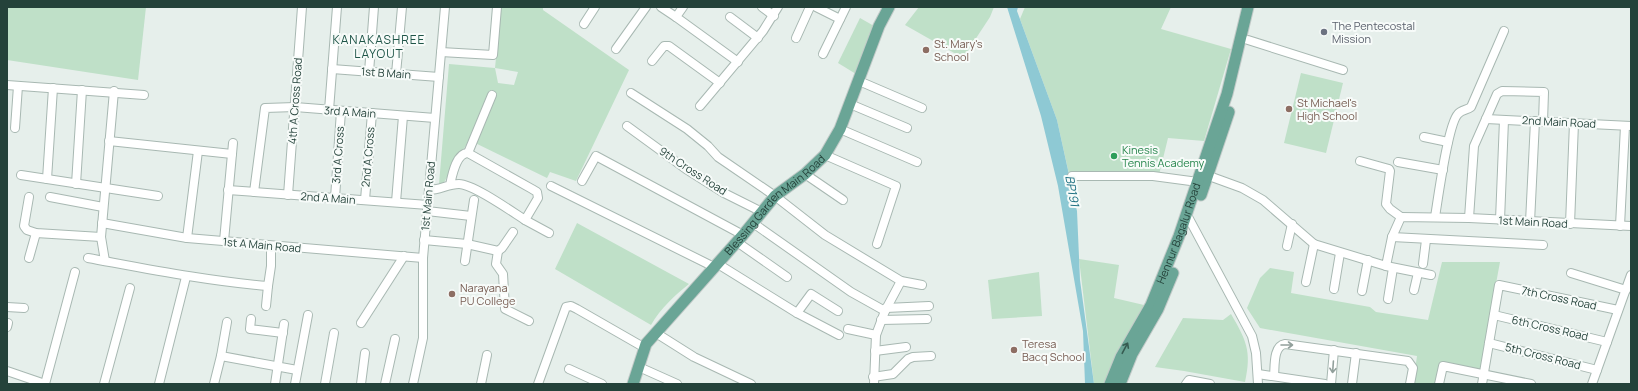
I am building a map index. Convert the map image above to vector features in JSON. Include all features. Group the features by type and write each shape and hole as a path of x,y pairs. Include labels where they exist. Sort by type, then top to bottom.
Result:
{"main road":[{"name":"Blessing Garden Main Road","path":"633,384 645,348 656,333 740,239 775,196 805,174 825,155 840,129 879,26 889,7"},
{"name":"Hennur Bagalur Road","path":"1120,384 1132,354 1158,309 1189,218 1198,182 1227,94 1248,7"},
{"name":"Hennur Bagalur Road","path":"1110,384 1123,352 1151,305 1208,176 1232,102 1255,7"}],"street":[{"name":"4th A Cross Road","path":"288,195 302,7"},
{"path":"329,110 337,7"},
{"path":"369,72 374,7"},
{"path":"396,74 402,7"},
{"name":"1st Main Road","path":"413,384 423,338 424,240 445,7"},
{"path":"441,52 493,55 497,7"},
{"path":"584,24 595,7"},
{"path":"616,49 646,7"},
{"path":"661,7 738,62"},
{"path":"676,17 683,7"},
{"path":"762,7 774,16"},
{"path":"700,106 758,38 774,16 778,7"},
{"path":"796,38 810,7"},
{"path":"816,7 840,19"},
{"path":"823,54 846,7"},
{"path":"730,17 758,38"},
{"path":"1435,217 1448,142 1456,116 1459,112 1471,107 1504,31"},
{"path":"1248,40 1343,70"},
{"path":"652,61 664,46 669,46 720,83"},
{"name":"1st B Main","path":"332,69 439,77"},
{"path":"859,81 922,108"},
{"path":"7,85 114,91 144,95"},
{"path":"15,128 18,86"},
{"path":"47,179 52,88"},
{"path":"76,184 82,90"},
{"path":"105,261 101,237 114,91"},
{"path":"1469,218 1474,146 1497,94 1502,91 1544,92 1539,122 1530,222"},
{"path":"631,93 687,129 708,146 718,157 775,196 825,235 901,282 922,285"},
{"path":"468,153 492,95"},
{"path":"850,104 907,128"},
{"name":"3rd A Main","path":"254,192 265,108 295,107 435,118"},
{"name":"3rd A Cross","path":"335,198 340,111"},
{"name":"2nd A Cross","path":"365,200 372,113"},
{"path":"396,202 403,116"},
{"name":"2nd Main Road","path":"1486,119 1628,126"},
{"path":"1500,220 1504,120"},
{"path":"1570,224 1574,123"},
{"name":"9th Cross Road","path":"627,126 686,169 724,193 762,212"},
{"path":"1620,226 1628,126"},
{"path":"840,129 917,162"},
{"path":"1424,136 1448,142"},
{"path":"109,141 232,154"},
{"path":"224,241 233,143"},
{"path":"187,238 198,151"},
{"path":"450,185 457,162 462,155 468,153 537,192 538,200 525,220"},
{"path":"825,155 896,186 877,244"},
{"path":"582,181 596,156 740,239 787,277"},
{"path":"1360,161 1389,169 1386,204 1401,217 1392,237 1388,299"},
{"path":"1398,162 1443,170"},
{"path":"805,174 843,200"},
{"path":"21,175 158,196"},
{"path":"1072,176 1154,176 1198,182"},
{"path":"1208,176 1242,188 1263,200 1314,244 1390,267 1431,276"},
{"path":"429,190 436,190 456,184 468,185 525,220 550,233"},
{"path":"551,186 716,266 797,314 838,335"},
{"name":"2nd A Main","path":"228,190 396,202 471,216"},
{"path":"29,197 24,226 27,230 36,233 101,237"},
{"path":"50,197 103,207"},
{"path":"465,261 474,200"},
{"name":"1st Main Road","path":"1401,217 1469,218 1631,226"},
{"path":"1189,218 1252,336 1256,353 1258,384"},
{"name":"1st A Main Road","path":"102,223 187,238 423,258"},
{"path":"753,223 851,292 886,309 929,306"},
{"path":"1287,246 1292,224"},
{"path":"513,232 502,248 498,251 496,264 503,274 504,309 529,321"},
{"path":"29,258 36,233"},
{"path":"1392,237 1543,245"},
{"path":"424,240 467,244 498,251"},
{"path":"1423,264 1426,240"},
{"path":"1306,282 1314,244"},
{"path":"266,306 271,266 271,246"},
{"path":"1334,289 1340,253"},
{"path":"361,323 404,256"},
{"path":"88,258 224,282 268,286"},
{"path":"1362,291 1368,260"},
{"path":"7,371 45,384 74,272"},
{"path":"1414,290 1418,272"},
{"path":"1571,273 1626,290"},
{"path":"1592,384 1631,275"},
{"path":"159,384 186,276"},
{"path":"901,282 886,309 876,335 873,381 893,374 908,359 913,357 931,356"},
{"name":"7th Cross Road","path":"1494,315 1499,285 1618,310"},
{"path":"104,384 130,288"},
{"path":"797,314 811,294 838,311"},
{"path":"538,384 566,307 571,306 577,309 645,348"},
{"path":"7,307 24,308"},
{"path":"295,384 308,315"},
{"path":"1482,384 1494,315"},
{"name":"6th Cross Road","path":"1494,315 1607,342"},
{"path":"251,319 250,329 283,333"},
{"path":"881,320 927,320"},
{"path":"214,384 227,322"},
{"path":"275,384 284,324"},
{"path":"848,329 876,335"},
{"path":"325,384 334,333"},
{"path":"656,333 694,357 751,384"},
{"path":"385,384 395,339"},
{"name":"5th Cross Road","path":"1489,343 1597,370"},
{"path":"1274,376 1277,350 1280,346 1285,344 1408,361 1413,368 1410,384"},
{"path":"875,351 906,347"},
{"path":"1332,384 1334,350"},
{"path":"361,384 365,353"},
{"path":"1352,384 1356,353"},
{"path":"481,384 487,355"},
{"path":"221,356 297,370"},
{"path":"1439,384 1441,369 1443,366 1484,373 1531,384"},
{"path":"639,367 677,384"},
{"path":"569,369 602,384"},
{"path":"1258,374 1325,384"},
{"path":"1186,384 1189,380 1210,384"}],"green space":[{"path":"7,7 146,7 138,80 7,60"},
{"path":"501,7 543,7 543,10 629,70 576,181 550,172 547,178 469,140 443,184 439,184 449,64 495,68","holes":["495,68 518,72 514,85 498,83"]},
{"path":"919,7 994,7 990,17 963,58 905,25"},
{"path":"1025,7 1171,7 1161,29 1231,49 1204,141 1168,138 1159,175 1069,174 1057,120 1020,19"},
{"path":"860,18 874,26 856,74 838,63"},
{"path":"1301,73 1343,83 1326,153 1284,143"},
{"path":"577,223 689,284 668,303 651,325 555,269"},
{"path":"1079,259 1119,265 1114,298 1144,305 1115,356 1105,384 1094,384"},
{"path":"1442,262 1500,262 1480,370 1440,363 1436,384 1413,384 1417,356 1260,328 1247,308 1260,278 1270,268 1294,272 1291,293 1370,307 1376,312 1428,320"},
{"path":"1039,272 1042,316 992,319 988,280"},
{"path":"1231,314 1244,339 1248,354 1245,382 1155,367 1183,318 1223,320"}],"water":[{"name":"BP191","path":"1007,7 1018,7 1017,11 1057,120 1077,211 1080,280 1094,384 1085,384 1083,331 1058,186 1041,116"}],"place":[{"name":"The Pentecostal Mission","path":"1324,32"},
{"name":"St. Mary's School","path":"926,50"},
{"name":"St Michael's High School","path":"1289,109"},
{"name":"Kinesis Tennis Academy","path":"1114,156"},
{"name":"Narayana PU College","path":"452,294"},
{"name":"Teresa Bacq School","path":"1014,350"}],"district":[{"name":"KANAKASHREE LAYOUT","path":"379,47"}]}
